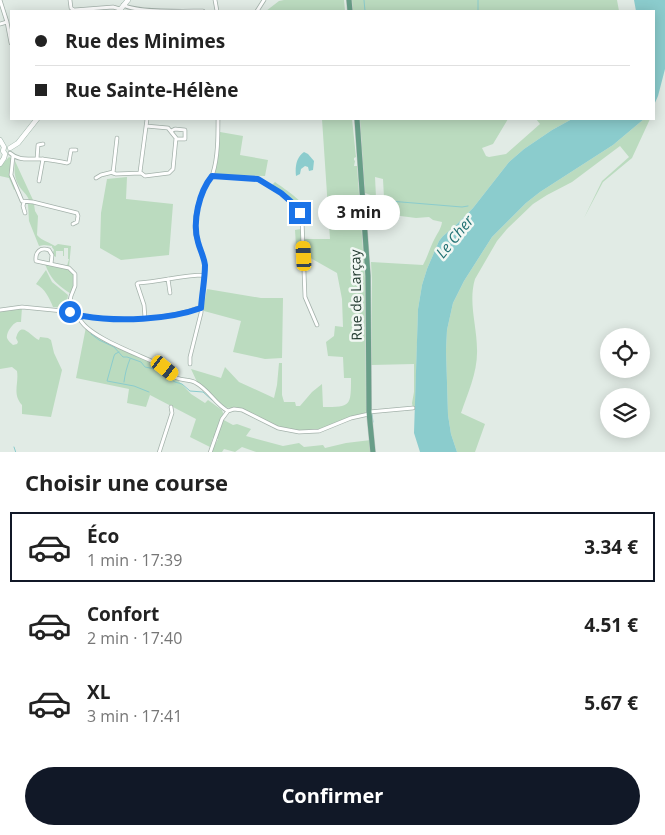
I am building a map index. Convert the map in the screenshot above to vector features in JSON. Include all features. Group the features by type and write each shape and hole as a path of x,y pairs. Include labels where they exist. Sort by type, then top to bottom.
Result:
{"main road":[{"name":"Rue de Larçay","path":"357,120 368,286 369,413 373,452"}],"street":[{"path":"0,0 10,38"},
{"path":"70,0 71,8 74,10 123,5 134,9 150,10"},
{"path":"258,0 260,7"},
{"path":"258,10 264,0"},
{"path":"0,24 7,22"},
{"path":"0,164 36,120"},
{"path":"140,172 147,120"},
{"path":"190,364 200,317 204,275 204,260 196,234 196,220 206,184 212,176 218,138 218,120"},
{"path":"96,178 112,172 116,174 140,172 146,176 171,172 173,169 176,139 168,128 146,126"},
{"path":"171,131 174,129 185,130 185,139 176,139"},
{"path":"112,172 117,138"},
{"path":"0,140 8,152 11,175 24,202 25,213"},
{"path":"37,159 38,145 43,144"},
{"path":"8,152 26,160 43,159 71,163 71,150 76,150"},
{"path":"39,181 43,159"},
{"path":"212,176 258,179 281,193 298,208 302,220 305,297 317,325"},
{"path":"24,202 33,202 77,213 77,222 73,224"},
{"path":"51,264 52,255 49,250 43,249 38,251 36,260 51,264 69,268 75,274 75,286 68,311"},
{"path":"145,318 144,305 138,283 154,282 182,276 204,275"},
{"path":"168,279 170,293"},
{"path":"0,310 22,307 68,311 79,317 111,319 145,318 176,314 201,308"},
{"path":"79,317 86,327 128,352 156,363 177,378 198,384 228,411"},
{"path":"159,452 172,413 171,407"},
{"path":"210,452 224,416 228,411 234,409 242,410 278,428 293,431 318,431 369,413 413,408"}],"green space":[{"path":"344,0 345,10 267,10 279,1"},
{"path":"352,0 617,0 619,10 353,10"},
{"path":"322,120 352,120 356,157 354,158 354,166 357,166 365,278 365,415 319,431 299,432 278,428 239,409 222,407 198,384 191,369 221,378 225,367 239,382 274,398 279,363 282,363 282,395 284,402 295,402 296,406 300,406 322,384 323,407 339,406 348,403 351,394 351,378 344,378 343,357 328,356 326,342 334,336 335,326 343,327 342,299 337,273 304,256 303,239 330,239"},
{"path":"360,120 507,120 493,144 482,148 486,156 489,157 506,154 540,124 537,120 570,120 524,149 509,162 473,208 439,241 422,285 418,309 415,408 413,408 412,403 414,364 371,365 371,262 423,265 442,222 429,217 416,218 385,214 385,212 372,209 377,197 384,198 383,179 375,177 376,197 365,193"},
{"path":"643,120 650,120 632,158 603,182 584,218 602,181 629,157 620,146 572,182 533,204 497,241 475,279 472,296 477,357 472,382 461,413 485,424 475,452 457,452 451,434 448,415 446,350 447,330 453,303 464,281 492,237 526,203 613,145"},
{"path":"220,132 243,136 240,155 268,160 265,176 217,175 215,173"},
{"path":"9,157 11,158 10,174 16,189 14,190 9,178 0,176 0,167"},
{"path":"15,161 33,200 29,200 17,183"},
{"path":"127,177 126,199 173,204 169,255 121,260 100,248 101,213 107,179"},
{"path":"275,182 304,205 307,212 308,225 302,225 298,208 271,186"},
{"path":"28,204 34,204 38,216 37,235 39,237 55,246 58,244 71,246 69,267 67,266 69,259 68,248 64,248 64,256 63,251 56,251 56,257 54,256 52,246 39,246 29,221"},
{"path":"301,229 302,262 297,262 295,230"},
{"path":"45,264 69,269 74,274 74,287 71,294 55,282"},
{"path":"46,270 52,282 68,295 66,308 53,307 42,288 36,284"},
{"path":"207,289 261,298 283,298 282,358 265,359 233,352 241,321 204,311"},
{"path":"22,307 21,322 15,323 10,329 7,334 8,340 13,345 17,344 16,338 18,333 23,329 39,340 40,337 48,338 51,340 54,353 62,370 51,417 22,414 22,405 17,397 17,371 12,367 0,369 0,310"},
{"path":"86,327 156,363 173,375 191,394 205,403 208,400 222,410 224,416 222,419 233,425 237,424 251,429 246,436 283,446 299,443 304,447 323,445 325,448 371,440 373,452 256,452 242,447 235,452 224,449 222,452 211,452 218,439 213,437 210,447 190,437 196,419 150,395 146,407 127,403 129,389 76,378"}],"water":[{"path":"634,0 665,0 665,69 655,103 655,10 636,10"},
{"name":"Le Cher","path":"570,120 643,120 613,145 540,192 526,203 492,237 464,281 453,303 447,330 448,415 451,434 457,452 420,452 414,433 418,309 427,269 439,241 473,208 509,162 552,130"},
{"path":"304,152 314,161 313,170 309,171 308,167 305,166 301,169 300,174 296,176 299,157"}],"waterway":[{"path":"364,0 365,10"},
{"path":"478,0 478,10"},
{"name":"Le Cher","path":"377,200 468,206"},
{"path":"91,334 114,347 123,357 141,362 145,367 159,370 190,391 203,392 212,400"},
{"path":"119,352 114,356 107,381 134,386 149,392"},
{"path":"124,382 130,359"},
{"path":"372,414 373,422"},
{"path":"14,447 16,452"}],"route":[{"path":"70,312 79,317 111,319 145,318 184,313 201,308 205,263 195,228 199,204 206,184 212,176 258,179 281,193 300,210 300,213"}]}
